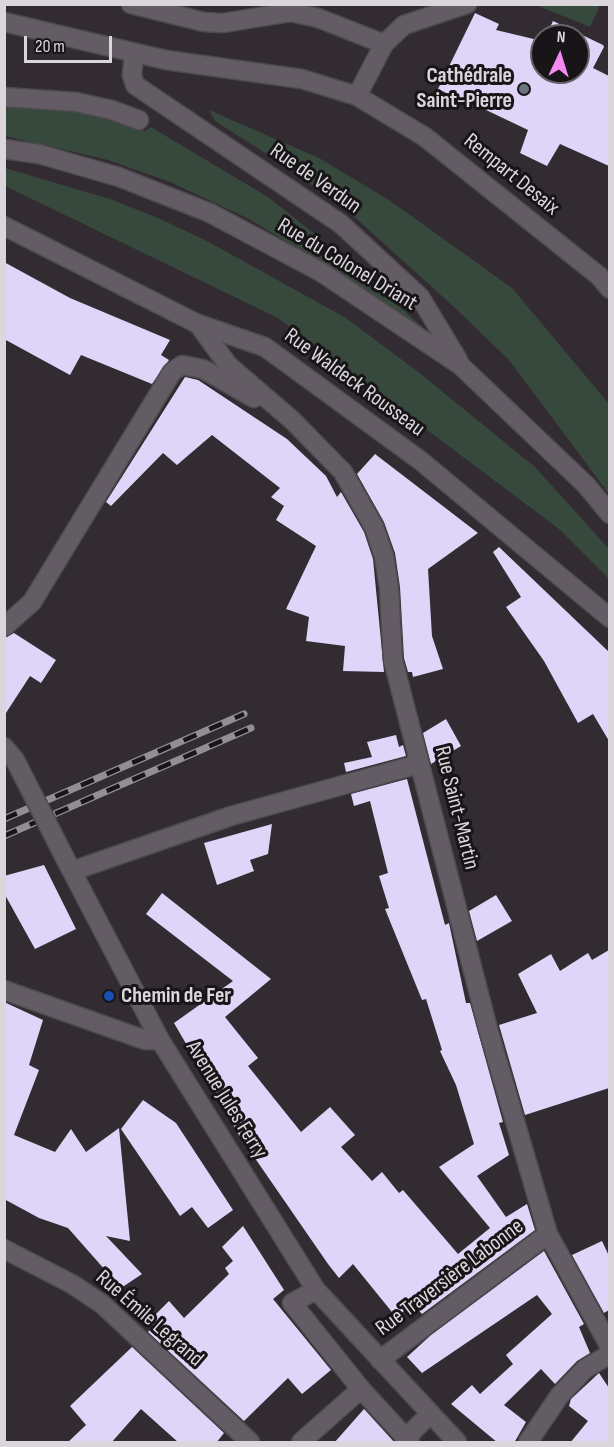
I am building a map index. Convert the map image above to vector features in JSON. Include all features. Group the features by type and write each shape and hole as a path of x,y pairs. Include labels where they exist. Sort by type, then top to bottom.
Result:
{"street":[{"path":"131,4 213,22 286,8 384,44"},
{"path":"357,96 384,44 404,25 458,6"},
{"name":"Rempart Desaix","path":"4,22 166,60 302,79 357,96 425,137 606,280"},
{"name":"Rue de Verdun","path":"134,53 132,75 135,85 341,224 420,297 460,365"},
{"path":"4,96 76,102 112,110 139,120"},
{"name":"Rue du Colonel Driant","path":"4,149 39,154 119,177 210,213 321,272 460,365 586,485 609,514"},
{"name":"Rue Waldeck Rousseau","path":"4,226 198,324 265,347 421,461 609,618"},
{"name":"Rue Saint-Martin","path":"198,324 228,365 292,420 344,472 374,527 384,556 393,660 488,1029 548,1234 571,1272 609,1347"},
{"path":"4,627 32,602 172,372 182,365 203,369 292,420"},
{"name":"Avenue Jules Ferry","path":"10,754 160,1040 316,1290 457,1443"},
{"path":"69,866 231,816 419,764"},
{"path":"4,990 145,1040 160,1040"},
{"name":"Rue Traversière Labonne","path":"380,1360 548,1234"},
{"name":"Rue Émile Legrand","path":"4,1249 72,1284 102,1304 250,1443"},
{"path":"316,1290 292,1303 361,1389 408,1440 430,1414"},
{"path":"528,1443 560,1395 585,1369 609,1354"},
{"path":"301,1443 361,1389"}],"green space":[{"path":"536,5 600,5 590,27 590,24 583,24"},
{"path":"4,107 71,110 104,117 145,131 151,127 268,197 354,265 430,334 347,278 249,219 170,182 108,160 5,136"},
{"path":"209,110 319,158 389,200 512,288 609,404 609,494 509,360 454,307 349,212 287,167 215,121"},
{"path":"5,168 110,199 158,218 209,242 346,318 417,371 535,467 609,549 609,579 559,529 278,318 5,186"}],"building":[{"name":"Cathédrale Saint-Pierre","path":"475,13 499,24 496,30 530,38 530,84 590,84 590,39 604,47 593,68 609,76 609,166 560,144 547,166 520,153 528,130 438,89"},
{"path":"4,262 70,298 170,340 161,355 169,360 152,384 81,355 70,375 4,339"},
{"path":"185,377 198,380 287,439 326,476 337,497 341,492 364,532 373,559 384,672 343,671 345,646 306,641 309,617 286,609 316,546 276,520 284,506 271,497 280,488 212,435 177,465 163,453 111,506 106,502"},
{"path":"375,454 478,533 428,569 432,636 443,669 413,677 412,672 408,672 404,658 400,587 395,553 384,522 357,474"},
{"path":"499,547 609,652 609,741 593,714 578,723 544,661 506,607 521,597 493,552"},
{"path":"14,633 56,660 41,683 30,676 4,716 4,638"},
{"path":"446,719 461,746 431,764 423,733"},
{"path":"396,735 399,747 403,745 406,756 346,772 344,763 372,757 367,742"},
{"path":"407,779 445,925 449,923 466,1003 470,1003 503,1122 499,1123 509,1155 477,1176 506,1217 527,1204 535,1230 422,1314 413,1304 396,1317 353,1264 339,1278 328,1264 239,1135 174,1023 233,981 146,914 162,893 271,979 225,1017 258,1058 248,1066 301,1132 330,1107 355,1135 341,1147 372,1181 382,1172 399,1193 403,1190 458,1254 490,1228 439,1167 474,1144 456,1085 440,1051 442,1050 426,999 422,1000 385,909 389,908 379,876 388,873 370,801 354,806 351,794"},
{"path":"272,824 268,854 250,860 254,871 217,885 204,843"},
{"path":"44,865 76,929 35,949 4,893 4,876"},
{"path":"496,895 512,921 477,941 469,911"},
{"path":"609,950 609,1088 525,1115 499,1025 537,1013 518,974 551,954 560,971 588,953 592,960"},
{"path":"4,1002 43,1020 29,1065 39,1070 14,1135 55,1152 71,1129 86,1152 119,1128 130,1241 106,1236 142,1274 121,1288 68,1228 39,1218 4,1199"},
{"path":"143,1100 176,1123 233,1210 208,1228 192,1207 180,1216 121,1129"},
{"path":"243,1226 284,1290 273,1299 331,1370 302,1394 288,1378 244,1421 148,1332 154,1326 148,1322 169,1301 184,1318 229,1274 225,1268 233,1261 222,1247"},
{"path":"602,1241 609,1256 609,1310 604,1313 572,1255"},
{"path":"544,1251 584,1324 579,1327 590,1353 577,1361 555,1384 541,1369 504,1405 526,1422 514,1443 498,1443 451,1404 472,1385 480,1394 513,1364 506,1355 552,1314 537,1295 422,1373 407,1357 431,1335"},
{"path":"132,1347 224,1433 216,1443 179,1443 141,1409 111,1443 67,1443 86,1425 70,1406"},
{"path":"599,1373 609,1388 609,1443 570,1443 588,1421 569,1406 571,1399"},
{"path":"365,1410 395,1443 334,1443"}],"railway":[{"path":"4,819 244,714"},
{"path":"4,836 251,728"}],"place":[{"name":"Cathédrale Saint-Pierre","path":"524,89"},
{"name":"Chemin de Fer","path":"109,996"}]}
